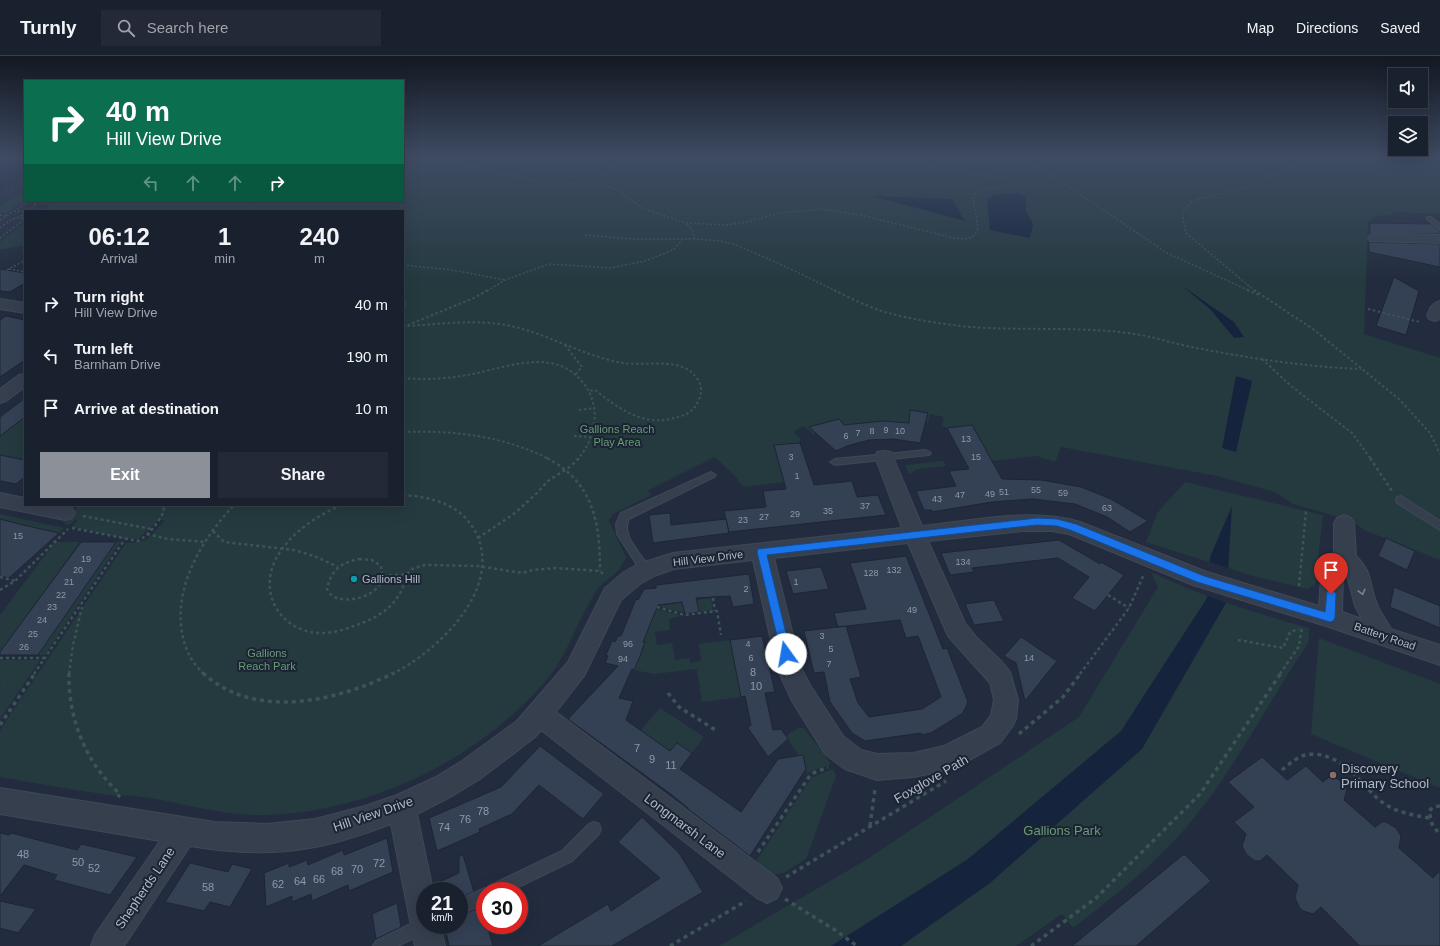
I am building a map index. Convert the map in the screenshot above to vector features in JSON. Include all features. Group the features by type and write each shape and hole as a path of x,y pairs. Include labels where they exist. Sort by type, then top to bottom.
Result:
{"street":[{"path":"1375,238 1440,239"},
{"path":"2,306 24,293"},
{"path":"2,306 24,308"},
{"path":"0,396 24,380"},
{"path":"762,552 789,668 801,693 834,746 854,760 877,767 913,764 948,758 991,735 1003,720 1006,700 1001,679 992,667 969,645 956,629 884,457"},
{"path":"0,500 24,504"},
{"path":"31,506 70,517"},
{"name":"Hill View Drive","path":"0,801 216,836 267,838 315,833 365,820 402,807 472,770 526,729 540,714 583,659 613,594 632,578 646,570 673,561 1037,521 1057,523 1083,530 1201,579 1330,618"},
{"path":"1344,523 1345,559 1357,571 1366,606 1382,634"},
{"path":"1330,618 1333,565 1345,559"},
{"name":"Battery Road","path":"1330,618 1382,634 1440,655"},
{"name":"Longmarsh Lane","path":"540,714 767,888"},
{"path":"402,807 417,882"},
{"name":"Shepherds Lane","path":"106,946 183,831"},
{"path":"427,934 430,946"}],"lane":[{"path":"1429,218 1440,228"},
{"path":"835,462 926,453"},
{"path":"646,570 622,534 621,524 625,516 711,475"},
{"path":"1401,500 1440,526"},
{"path":"513,882 567,856 594,829"},
{"path":"381,946 416,929"}],"path":[{"path":"629,199 642,208 686,223 726,225 747,222 780,213 820,209 861,215 954,238 967,239 975,235 978,227 973,199"},
{"path":"1086,199 1167,253 1263,298 1313,329 1400,400 1430,433 1440,454"},
{"path":"1198,199 1192,200 1182,213 1186,233 1263,298"},
{"path":"0,220 28,202"},
{"path":"29,210 36,205 34,204 37,202"},
{"path":"14,211 24,212"},
{"path":"0,228 12,219 20,217 24,214"},
{"path":"0,215 7,216"},
{"path":"0,238 24,220 20,217"},
{"path":"686,223 692,229 695,238"},
{"path":"585,235 632,239 695,238 721,241 736,245 855,300 892,314 929,321 987,328 1070,329 1128,333 1201,349 1262,359 1336,368 1361,369"},
{"path":"404,324 408,326 474,298 505,280 532,269 549,264 610,268 645,261 673,250 684,238"},
{"path":"24,261 8,270 24,272"},
{"path":"404,265 452,270 505,280"},
{"path":"1368,309 1433,315"},
{"path":"404,327 472,322 496,323 511,326 619,362 655,362 675,365 686,369 696,378 701,386 700,399 695,408 685,415 672,420 654,422 639,419 621,410 595,390 589,391"},
{"path":"565,345 582,367 576,374"},
{"path":"1262,359 1291,386 1352,434 1372,460 1391,490 1401,500"},
{"path":"404,378 436,378 465,375 527,362 554,364 569,369 576,374 589,391 595,408 595,420 591,437 585,449 574,464 548,481 535,496 518,510 478,538"},
{"path":"579,410 595,408"},
{"path":"339,506 311,521 296,533 282,548 273,566 270,592 275,609 286,620 301,629 319,633 343,630 369,621 387,609 396,600 403,590 407,574 412,569 425,565 482,567 522,573 533,570 556,568 600,571 601,538 594,511 587,495 574,478 549,458 530,450 483,436 432,431 404,432"},
{"path":"574,436 591,437"},
{"path":"233,506 206,542 194,562 186,582 181,600 180,618 184,648 193,663 203,674 218,684 250,698 274,703 301,702 337,695 360,688 400,670 437,644 462,615 474,596 482,567 483,550 475,529 455,508 433,499 404,494"},
{"path":"70,517 125,540 138,541 147,534 161,518 164,511 163,506"},
{"path":"1299,586 1306,511"},
{"path":"70,517 151,529"},
{"path":"0,590 15,581 70,517"},
{"path":"213,531 224,542 282,548 314,556 338,567"},
{"path":"147,534 168,539 206,542"},
{"path":"0,724 83,604 125,540"},
{"path":"351,560 372,560 381,566 383,576 377,586 367,595 358,599 340,600 333,598 328,593 328,580 338,567 351,560"},
{"path":"1018,735 1063,697 1129,608 1146,570"},
{"path":"383,576 407,574"},
{"path":"0,578 15,581"},
{"path":"1108,595 1129,608"},
{"path":"713,598 721,634"},
{"path":"83,604 71,657 69,683 71,704 81,740 95,769 112,788 120,794"},
{"path":"657,607 684,615 715,611"},
{"path":"1031,946 1096,898 1200,794 1299,646 1302,630 1296,628 1290,632 1286,638 1283,648 1238,640"},
{"path":"0,658 45,658"},
{"path":"668,693 679,707 717,731"},
{"path":"1282,770 1306,755 1329,757 1351,769 1373,794 1386,804 1400,811 1429,818"},
{"path":"745,871 792,798 811,774 835,765"},
{"name":"Foxglove Path","path":"670,946 947,780"},
{"path":"870,826 875,783"},
{"path":"1440,806 1433,807 1429,811 1429,818 1433,827 1440,835"},
{"path":"767,888 835,930 857,946"}],"green space":[{"path":"12,199 24,199 24,202 6,213 0,213 0,206"},
{"path":"404,199 1440,199 1440,214 1394,212 1392,215 1377,216 1368,222 1364,334 1440,358 1440,560 1364,530 1352,521 1293,504 1275,492 1217,476 1061,447 1055,462 1037,456 992,461 972,425 947,428 942,426 944,417 930,414 928,423 925,422 925,426 885,422 845,426 839,419 827,422 833,430 819,436 816,433 813,434 804,426 793,432 801,439 798,443 774,445 784,482 744,487 737,480 738,479 715,457 647,491 651,495 613,514 609,521 626,557 619,570 597,590 560,661 544,683 517,711 486,736 454,758 419,777 383,792 345,804 306,811 267,815 250,815 234,814 152,798 110,795 0,777 0,731 6,721 126,543 140,542 148,538 164,521 161,519 159,520 139,539 121,538 72,527 78,520 75,520 69,525 63,523 69,518 66,517 79,506 404,506 404,210 43,210 50,205 36,204 39,202 404,202"},
{"path":"24,224 24,245 0,250 0,242"},
{"path":"24,418 24,460 0,455 0,431 5,432"},
{"path":"944,461 946,466 918,469 909,474 905,465"},
{"path":"1185,482 1323,515 1315,585 1307,589 1253,576 1146,542 1158,512"},
{"path":"0,514 64,528 59,533 0,519"},
{"path":"121,541 45,655 38,655 116,542"},
{"path":"55,542 80,542 0,652 0,615"},
{"name":"Gallions Park","path":"1151,572 1189,589 1228,603 1309,628 1309,639 1307,645 1245,745 1212,795 1174,841 1138,875 1073,928 1062,914 1016,946 719,946 866,860 1079,717 1158,587"},
{"path":"711,598 713,610 699,612 683,607 684,612 680,612 658,606"},
{"path":"656,609 681,616 669,619 670,630 655,632 657,645 672,643 675,660 690,658 690,663 701,661 699,644 730,640 741,697 702,702 697,669 654,674 634,670 645,642 650,643 642,640"},
{"path":"1319,638 1440,684 1440,788 1311,734"},
{"path":"0,660 40,660 0,719 1,684"},
{"path":"660,708 704,737 692,753 677,743 670,751 641,730"},
{"path":"798,728 804,728 831,764 807,773 803,755 799,756 786,736"},
{"path":"833,769 836,776 806,859 783,873 771,875 754,864 812,777"}],"water":[{"path":"881,199 952,199 965,221"},
{"path":"987,199 1026,199 1026,212 1033,224 1030,238 990,230"},
{"path":"1181,285 1234,322 1244,337 1234,338 1211,310"},
{"path":"1236,376 1252,381 1236,452 1222,448"},
{"path":"1232,506 1226,603 1142,749 990,883 901,946 831,946 968,859 1121,731 1207,598 1210,557"}],"pier":[{"path":"1207,561 1231,569 1227,603 1205,595"}],"building":[{"path":"1370,223 1431,224 1440,231 1440,234 1370,234"},
{"path":"1369,242 1440,244 1440,267 1369,252"},
{"path":"0,269 24,273 24,284 10,292 0,291"},
{"path":"1394,277 1419,291 1406,335 1376,326"},
{"path":"6,316 24,320 24,361 0,377 0,320"},
{"path":"24,399 24,418 0,436 0,417"},
{"path":"910,410 928,413 920,443 894,439 869,440 847,446 836,451 809,427 839,419 844,425 883,421 909,423"},
{"path":"972,425 1002,479 1041,480 1081,487 1111,499 1148,521 1130,532 1107,517 1075,504 1033,499 992,502 932,512 932,510 924,510 916,491 956,486 949,471 969,469 947,428"},
{"path":"800,443 814,485 852,481 857,497 878,495 886,515 729,532 724,511 766,507 763,491 786,489 774,445"},
{"path":"0,455 24,460 24,478 16,484 0,481"},
{"path":"670,513 671,525 726,519 729,533 653,543 649,515"},
{"path":"0,519 59,533 9,578 0,576"},
{"path":"1386,538 1415,551 1407,570 1378,556"},
{"path":"1059,540 1100,564 1101,562 1124,575 1095,611 1072,598 1089,577 1058,558 972,568 974,572 950,575 941,553"},
{"path":"81,542 116,542 38,655 0,655 0,652"},
{"path":"906,556 943,649 947,648 968,702 963,713 931,733 922,735 921,733 865,741 852,733 830,702 824,672 814,673 804,631 838,627 834,613 866,609 850,563","holes":["900,620 906,638 918,636 941,697 922,709 869,717 858,703 850,679 861,677 846,626"]},
{"path":"821,567 829,589 793,594 786,571"},
{"path":"749,574 754,604 733,607 730,596 696,598 699,612 685,614 682,602 658,605 643,642 645,642 640,656 634,670 632,669 619,698 633,701 626,720 670,751 677,743 692,753 680,769 741,812 778,759 803,755 806,769 750,856 672,795 568,719 618,666 605,663 608,656 606,655 612,641 615,642 618,636 621,636 636,599 638,600 644,589 656,588 656,585"},
{"path":"1394,587 1440,606 1440,628 1390,607"},
{"path":"994,600 1004,621 974,625 965,604"},
{"path":"762,636 775,692 765,693 773,730 781,729 788,739 768,757 748,728 751,725 745,696 741,697 730,640"},
{"path":"1021,637 1057,661 1025,701 1016,663 1004,656"},
{"path":"540,746 604,794 583,819 539,785 512,814 479,829 480,832 437,851 429,818 501,787"},
{"path":"1262,757 1287,780 1306,766 1323,782 1329,777 1338,779 1347,790 1344,800 1375,827 1382,822 1386,822 1396,828 1401,836 1399,848 1433,878 1440,871 1440,946 1360,946 1321,907 1313,914 1303,911 1299,907 1295,898 1298,885 1267,855 1260,861 1255,861 1246,854 1242,846 1246,834 1234,822 1254,807 1228,782"},
{"path":"642,817 679,853 703,892 612,946 538,946 608,904 611,911 660,878 618,842"},
{"path":"0,833 9,835 11,833 77,850 81,844 137,857 110,895 54,880 57,875 24,865 0,896"},
{"path":"387,838 393,872 349,891 348,885 312,901 311,894 292,902 292,896 266,907 264,873 289,863 289,867 307,860 308,865 343,850 344,855"},
{"path":"1184,854 1211,881 1136,946 1072,946"},
{"path":"463,855 474,892 468,894 468,882 440,882 459,873 459,856"},
{"path":"190,863 228,872 232,864 252,869 230,907 210,902 204,911 165,902"},
{"path":"0,901 36,909 18,933 0,928"},
{"path":"397,903 401,927 376,939 372,914"},
{"path":"476,909 476,934 490,934 493,946 449,946 446,934 468,934 468,912"}],"place":[{"name":"Gallions Hill","path":"354,579"},
{"name":"Discovery Primary School","path":"1333,775"}],"route":[{"path":"786,654 762,552 991,526 1037,521 1057,523 1073,527 1201,579 1330,618 1331,594"}],"park label":[{"name":"Gallions Reach Play Area","path":"617,435"},
{"name":"Gallions Reach Park","path":"267,659"}]}
